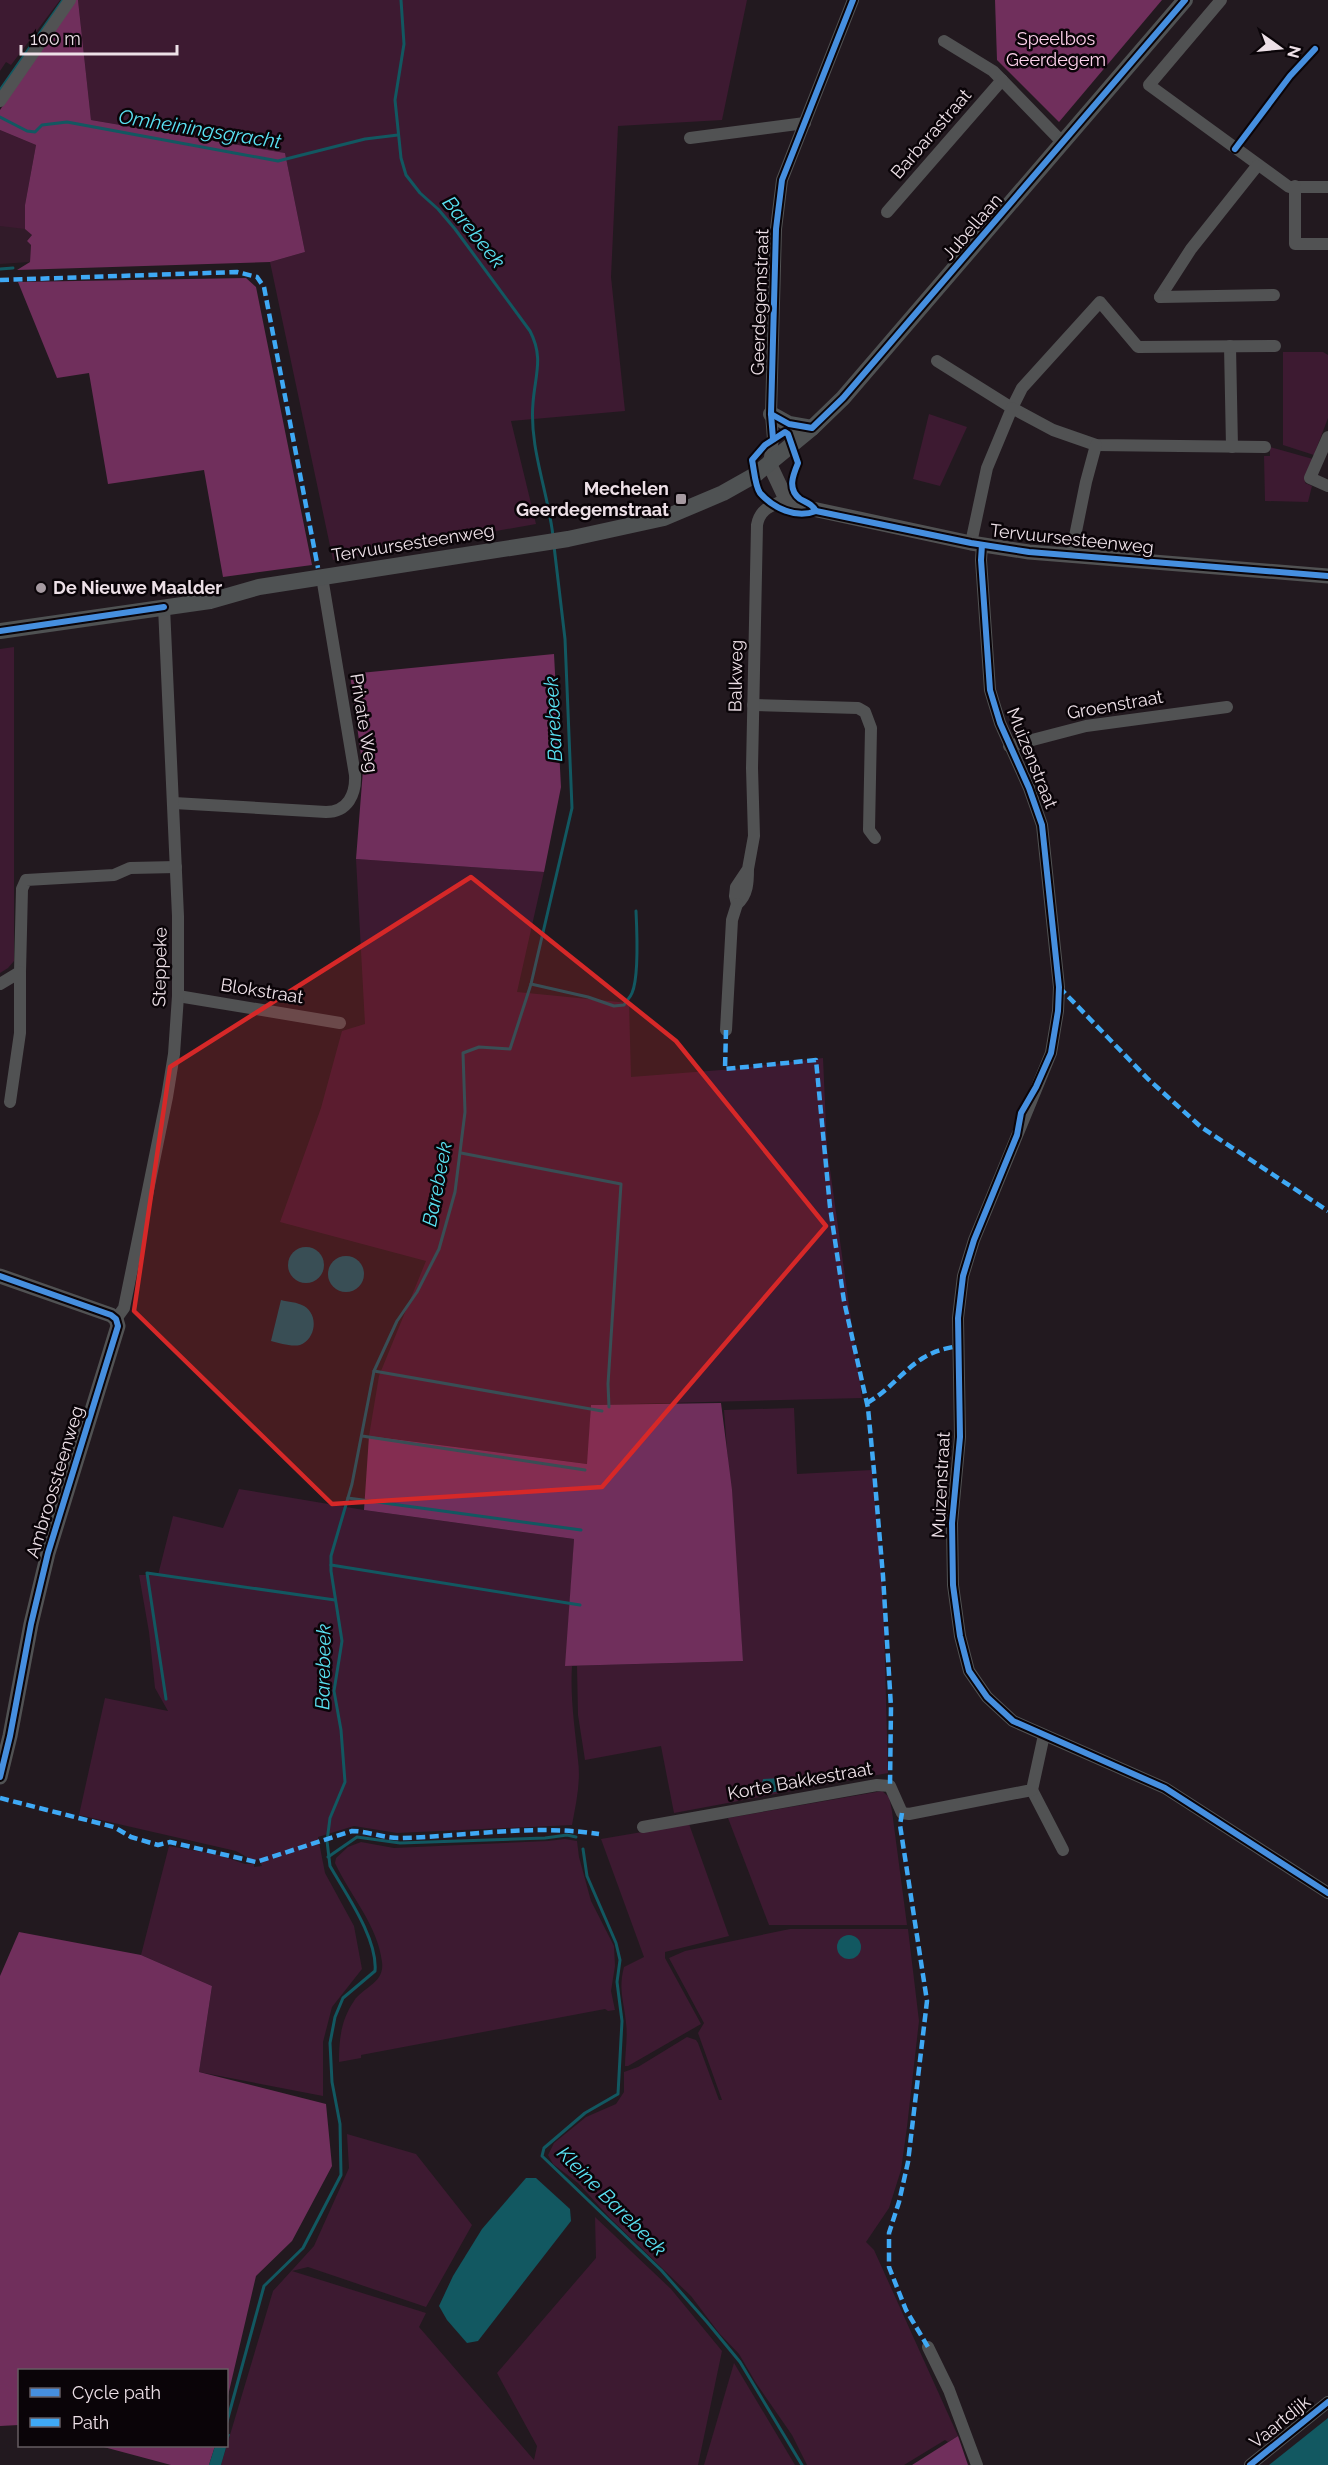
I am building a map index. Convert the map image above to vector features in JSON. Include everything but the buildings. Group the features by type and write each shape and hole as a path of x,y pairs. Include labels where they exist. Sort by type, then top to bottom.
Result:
{"main road":[{"name":"Jubellaan","path":"769,463 812,428 856,384 1185,0"},
{"path":"771,414 789,424 812,428"},
{"name":"Tervuursesteenweg","path":"0,631 221,599 259,588 322,577 568,539 664,518 723,493 755,475 769,463"}],"street":[{"path":"0,101 70,0"},
{"name":"Geerdegemstraat","path":"769,463 773,439 771,414 776,229 782,180 853,0"},
{"path":"1221,0 1149,85 1257,166 1289,187 1328,187"},
{"path":"944,41 993,70 1063,143"},
{"name":"Barbarastraat","path":"887,212 1002,80"},
{"path":"690,138 805,123"},
{"path":"1257,166 1191,249 1160,297 1274,295"},
{"path":"1295,186 1295,244 1328,244"},
{"name":"Muizenstraat","path":"1230,346 1138,347 1100,302 1022,388 987,468 976,544 981,560 990,690 1042,825 1058,967 1058,1011 1051,1053 974,1240 963,1276 958,1318 960,1437 952,1523 953,1585 960,1636 969,1671 987,1697 1013,1721 1165,1788 1328,1893"},
{"path":"1232,447 1230,346 1275,346"},
{"path":"937,361 1012,408 1053,430 1096,445 1265,447"},
{"path":"1328,437 1310,478 1328,486"},
{"path":"1071,555 1096,445"},
{"path":"769,463 786,499"},
{"name":"Tervuursesteenweg","path":"786,499 800,507 976,544 1071,555 1328,576"},
{"name":"Balkweg","path":"726,1030 732,920 737,904 736,886 748,869 754,837 753,705 759,516 764,509 786,499"},
{"name":"Private Weg","path":"174,803 326,812 340,810 350,802 355,775 322,577"},
{"name":"Steppeke","path":"116,1319 124,1308 167,1097 174,1054 178,996 174,803 164,608"},
{"path":"753,705 858,708 865,712 871,728 869,830 874,838"},
{"name":"Groenstraat","path":"1010,746 1086,726 1227,707"},
{"path":"10,1102 20,1034 24,881 114,875 130,868 176,867"},
{"path":"0,984 20,972"},
{"name":"Blokstraat","path":"178,996 340,1023"},
{"path":"0,1276 102,1311 116,1319"},
{"name":"Ambroossteenweg","path":"0,1777 14,1719 30,1624 48,1553 115,1343 118,1330 116,1319"},
{"path":"1044,1735 1032,1790 1063,1850"},
{"name":"Korte Bakkestraat","path":"643,1827 877,1785 890,1786 902,1813 909,1814 1032,1790"},
{"path":"928,2347 949,2390 976,2465"},
{"name":"Vaartdijk","path":"1250,2465 1328,2402"}],"highlighted area":[{"path":"471,877 676,1041 826,1226 602,1487 332,1504 134,1311 170,1067"}],"shaded area":[{"path":"0,0 60,0 11,65 6,62 0,71"},
{"path":"78,0 747,0 722,120 618,126 611,277 625,411 511,421 536,524 333,560 270,262 305,252 285,153 91,120"},
{"path":"0,130 32,235 27,241 31,245 30,262 0,264"},
{"path":"0,130 36,145 25,205 25,229 0,226"},
{"path":"1283,352 1323,352 1328,355 1328,418 1314,455 1283,445"},
{"path":"929,414 967,427 940,486 913,479"},
{"path":"1270,447 1313,459 1305,483 1312,486 1308,502 1265,501 1264,456 1270,456"},
{"path":"14,647 14,961 0,973 0,649"},
{"path":"356,859 544,872 517,992 629,1003 631,1077 734,1069 823,1058 827,1148 862,1398 591,1405 588,1464 369,1436 379,1376 426,1261 280,1222 321,1108 342,1031 365,1024"},
{"path":"794,1408 797,1474 872,1470 883,1589 888,1773 674,1813 661,1746 585,1760 578,1715 577,1666 572,1666 572,1702 579,1776 572,1825 397,1833 354,1826 318,1837 325,1873 354,1926 362,1969 332,2007 323,2042 323,2096 199,2072 212,1986 141,1955 169,1846 219,1855 245,1864 254,1864 254,1867 262,1866 259,1859 252,1860 236,1851 79,1815 105,1698 168,1711 155,1688 149,1632 139,1575 158,1575 173,1516 223,1528 239,1489 364,1510 574,1539 566,1666 743,1661 724,1410"},
{"path":"882,1791 889,1797 892,1811 907,1925 769,1925 728,1818"},
{"path":"689,1824 729,1936 665,1952 665,1958 701,2024 625,2066 627,2028 621,1989 622,1975 624,1967 644,1957 601,1839"},
{"path":"565,1839 577,1841 591,1901 614,1946 615,1966 611,1991 615,2010 605,2009 361,2055 361,2058 339,2062 340,2038 346,2015 358,1996 377,1980 382,1969 382,1962 375,1936 335,1863 336,1858 348,1847 361,1842 394,1848"},
{"path":"790,1929 908,1929 919,2021 907,2127 901,2170 889,2208 866,2242 874,2250 958,2436 948,2442 945,2440 904,2465 807,2465 792,2435 739,2354 719,2333 691,2296 610,2218 578,2183 553,2164 548,2155 554,2143 586,2117 616,2104 624,2092 624,2072 638,2067 687,2037 698,2043 719,2100 722,2100 698,2033 704,2023 669,1958 685,1951"},
{"path":"347,2134 416,2154 472,2225 426,2307 308,2267 292,2271 426,2313 419,2327 534,2460 537,2446 497,2373 596,2258 595,2217 671,2289 722,2351 698,2465 221,2465 273,2291 314,2246 349,2168"},
{"path":"734,2363 795,2465 704,2465"}],"green space":[{"path":"73,0 78,0 91,120 285,153 305,252 270,262 17,270 30,262 31,245 27,241 32,235 25,229 25,205 36,145 0,130 0,110"},
{"name":"Speelbos Geerdegem","path":"995,0 1162,0 1059,122 997,60"},
{"path":"246,278 256,287 312,565 223,577 204,470 108,484 89,373 57,378 18,282"},
{"path":"554,654 561,787 544,872 356,859 363,770 350,674"},
{"path":"721,1403 732,1490 743,1661 565,1666 574,1539 364,1510 369,1436 587,1464 591,1405"},
{"path":"19,1932 141,1955 212,1986 199,2072 326,2104 332,2166 292,2241 256,2276 228,2396 228,2369 18,2369 18,2425 0,2426 0,1976"},
{"path":"958,2436 968,2465 912,2465"},
{"path":"104,2447 215,2447 209,2465 171,2465"}],"water":[{"path":"306,1247 319,1252 324,1265 319,1278 306,1283 293,1278 288,1265 293,1252"},
{"path":"346,1256 359,1261 364,1274 359,1287 346,1292 333,1287 328,1274 333,1261"},
{"path":"281,1300 304,1306 312,1315 314,1327 312,1332 309,1338 300,1345 271,1341"},
{"path":"801,1777 802,1786 765,1794 761,1789 763,1779"},
{"path":"849,1935 858,1938 861,1947 858,1956 849,1959 840,1956 837,1947 840,1938"},
{"path":"526,2178 536,2178 570,2209 571,2221 478,2341 467,2343 447,2320 439,2306 453,2276 482,2229"},
{"path":"1328,2418 1328,2465 1269,2465"},
{"path":"215,2447 226,2447 221,2465 209,2465"}],"waterway":[{"path":"0,90 63,0"},
{"name":"Barebeek","path":"401,0 404,44 395,100 401,158 406,175 455,229 530,331 538,358 533,403 534,436 553,536"},
{"name":"Omheiningsgracht","path":"0,117 27,131 35,132 42,125 67,122 278,161 365,139 398,135"},
{"name":"Omheiningsgracht","path":"0,269 13,268"},
{"name":"Barebeek","path":"228,2418 264,2286 303,2248 341,2175 340,2124 332,2082 330,2043 335,2017 343,1998 375,1971 375,1958 366,1931 330,1866 327,1841 330,1818 345,1782 341,1730 334,1691 342,1641 331,1571 331,1556 352,1484 374,1371 397,1321 417,1292 439,1249 455,1192 465,1112 463,1053 479,1047 510,1049 531,984 572,808 565,639 554,546"},
{"path":"531,984 588,997 614,1006 624,1005 632,993 636,976 636,911"},
{"path":"461,1153 621,1184 608,1384 609,1407"},
{"path":"374,1371 602,1411"},
{"path":"362,1436 585,1470"},
{"path":"348,1498 581,1530"},
{"path":"331,1565 580,1605"},
{"path":"166,1699 147,1573 335,1600"},
{"path":"328,1857 357,1837 400,1843 545,1838 567,1835 576,1837"},
{"name":"Kleine Barebeek","path":"583,1849 587,1876 616,1943 620,1960 617,1982 622,2021 618,2094 585,2113 544,2148 542,2156 661,2270 707,2322 740,2362 802,2465"}],"marked path":[{"path":"0,280 237,272 257,277 264,287 318,568"},
{"path":"1059,987 1148,1079 1201,1127 1328,1211"},
{"path":"726,1030 725,1069 816,1060 830,1207 844,1301 868,1408 883,1576 891,1707 890,1786"},
{"path":"867,1403 931,1353 959,1346"},
{"path":"0,1798 114,1827 131,1837 158,1845 170,1842 256,1862 352,1831 396,1838 525,1830 599,1834"},
{"path":"902,1813 900,1825 927,2001 908,2162 889,2233 889,2267 906,2310 928,2347"}],"cycle path":[{"path":"773,439 771,414 776,229 782,180 853,0"},
{"path":"771,414 789,424 812,428 843,398 1185,0"},
{"path":"1235,149 1290,76 1315,49"},
{"path":"785,432 788,434 798,463 792,486 796,495 816,511 801,514 785,511 771,503 758,490 752,460 765,445 785,432"},
{"path":"816,511 971,543 1029,552 1328,576"},
{"path":"982,545 981,560 990,690 1000,723 1029,788 1042,825 1059,987 1058,1011 1051,1053 1021,1113 1017,1135 974,1240 963,1276 958,1318 960,1437 952,1523 953,1585 960,1636 969,1671 987,1697 1013,1721 1165,1788 1328,1893"},
{"path":"0,631 164,607"},
{"path":"0,1276 111,1315 116,1319 118,1326 48,1553 0,1777"},
{"path":"1250,2465 1328,2402"}],"place":[{"name":"Mechelen Geerdegemstraat","path":"681,499"},
{"name":"De Nieuwe Maalder","path":"41,588"}]}
